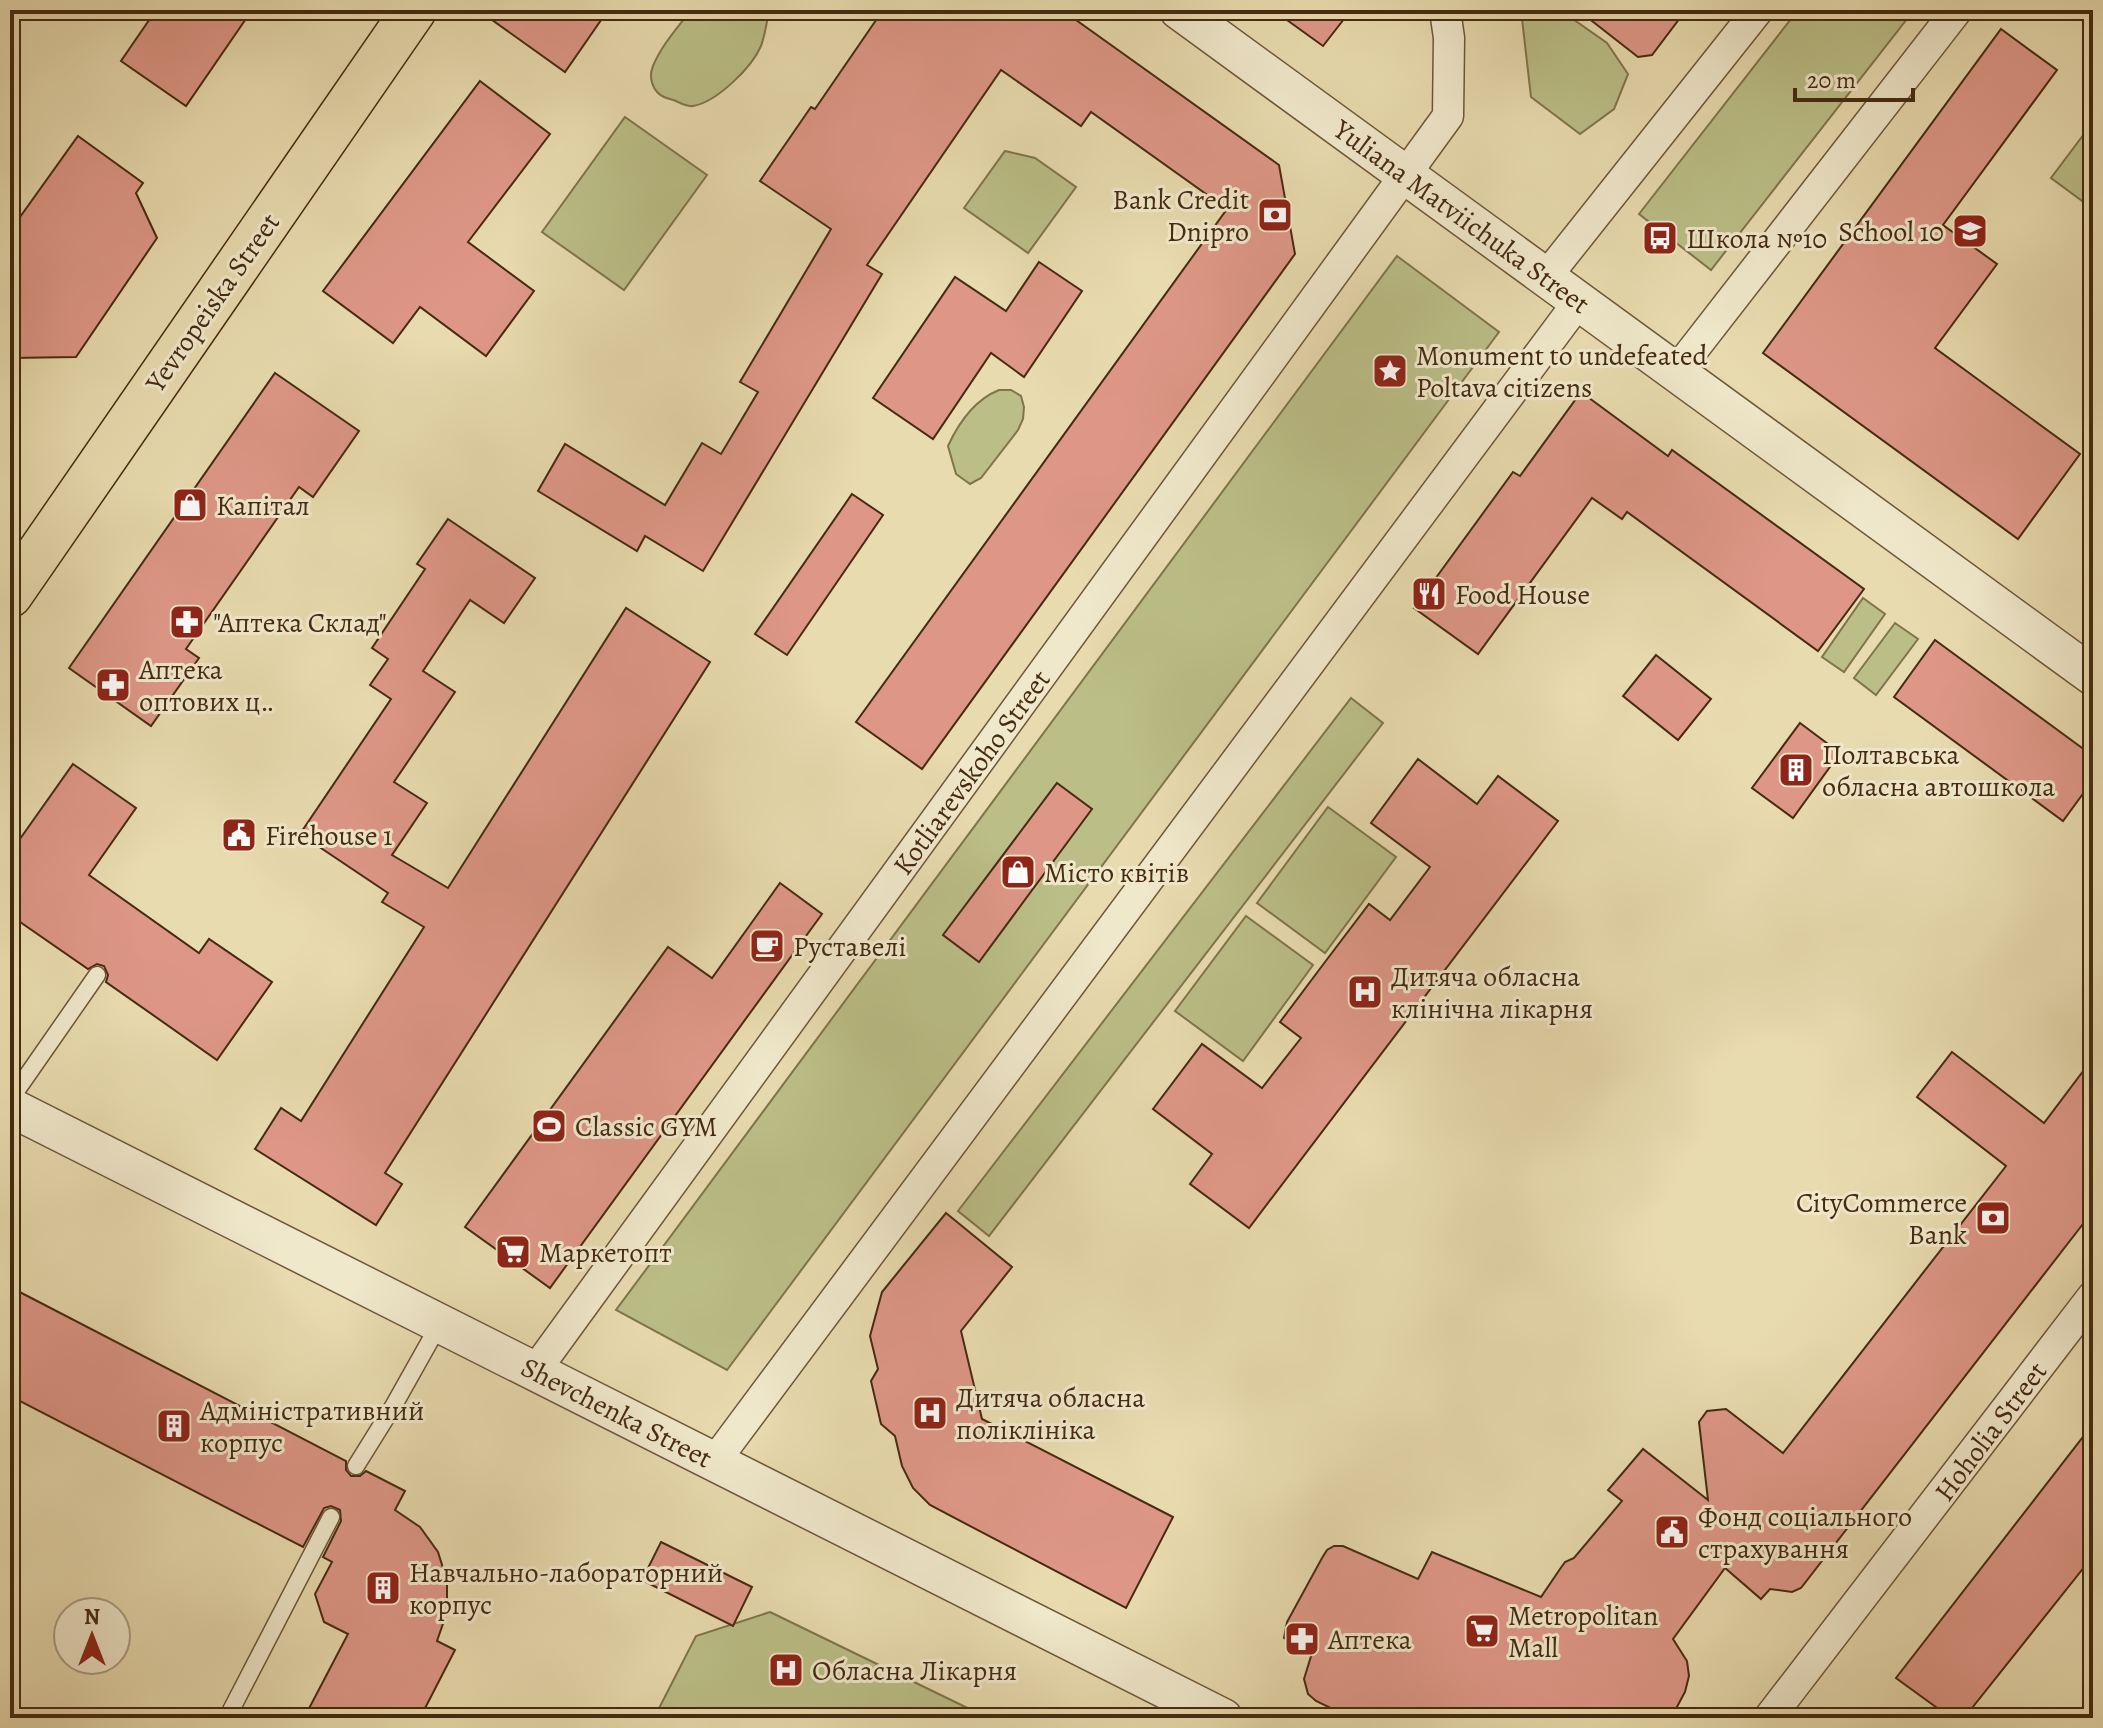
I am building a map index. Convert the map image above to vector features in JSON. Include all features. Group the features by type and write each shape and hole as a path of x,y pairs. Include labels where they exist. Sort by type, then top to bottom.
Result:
{"main road":[{"name":"Yevropeiska Street","path":"10,595 414,10"}],"street":[{"name":"Yuliana Matviichuka Street","path":"1179,10 2093,676"},
{"name":"Kotliarevskoho Street","path":"535,1371 1448,116 1449,38 1445,10"},
{"path":"1546,277 1758,10"},
{"path":"1675,373 1957,10"},
{"path":"715,1461 1579,301"},
{"name":"Shevchenka Street","path":"10,1107 1223,1718"},
{"name":"Hoholia Street","path":"1769,1718 2093,1296"}],"lane":[{"path":"10,1100 97,975"},
{"path":"356,1466 440,1323"},
{"path":"227,1718 331,1517"},
{"path":"10,1713 20,1718"}],"green space":[{"path":"691,10 769,10 761,46 750,64 723,91 691,106 660,95 654,88 651,75 660,51"},
{"path":"1521,10 1560,10 1607,43 1628,74 1614,109 1580,134 1531,97"},
{"path":"1798,10 1914,10 1711,270 1639,214"},
{"path":"625,117 707,175 624,290 542,232"},
{"path":"2093,122 2093,209 2051,178"},
{"path":"1005,151 1035,158 1076,187 1028,253 964,208"},
{"path":"1397,256 1499,332 727,1370 616,1310"},
{"path":"999,390 1011,390 1021,396 1023,419 981,478 970,484 956,474 948,446 968,413"},
{"path":"1863,598 1885,614 1844,672 1822,657"},
{"path":"1895,623 1918,639 1876,695 1854,678"},
{"path":"1351,698 1383,723 989,1236 958,1211"},
{"path":"1328,807 1396,857 1325,953 1257,903"},
{"path":"1246,916 1313,965 1243,1061 1175,1011"},
{"name":"Обласна Лікарня","path":"770,1612 988,1718 654,1718 696,1636"}],"building":[{"path":"156,10 252,10 186,106 121,61"},
{"path":"478,10 608,10 565,72"},
{"path":"883,10 1062,10 1279,165 1295,254 922,769 856,722 1227,209 1091,112 1081,126 1001,70 867,265 882,274 703,571 645,536 637,551 538,491 565,444 665,505 702,443 721,454 758,392 740,382 831,229 760,181 811,107 815,109"},
{"path":"1273,10 1351,10 1323,46"},
{"path":"1578,10 1686,10 1652,55 1638,57"},
{"path":"2001,29 2057,70 1943,225 1997,264 1935,348 2080,454 2018,539 1763,353"},
{"path":"480,81 550,134 468,242 534,291 486,356 420,307 393,343 323,291"},
{"path":"78,136 143,183 136,193 157,238 76,357 10,358 10,231"},
{"path":"1039,262 1082,291 1024,377 991,353 933,439 873,398 955,277 1006,311"},
{"path":"275,373 359,431 313,497 299,487 186,649 199,658 151,726 69,668"},
{"path":"1581,392 1668,456 1672,450 1864,589 1818,651 1627,512 1622,519 1592,498 1478,654 1414,608 1513,472 1520,476"},
{"path":"852,494 883,515 787,655 755,634"},
{"path":"448,519 535,578 504,623 470,600 423,671 455,692 394,782 427,803 392,855 448,888 626,608 710,662 385,1173 402,1184 376,1225 255,1149 281,1108 301,1121 424,927 382,902 388,893 300,834 391,699 370,685 388,659 372,648 425,569 417,564"},
{"path":"1935,640 2093,756 2093,780 2063,821 1894,697"},
{"path":"1656,655 1711,699 1678,740 1623,696"},
{"name":"Полтавська обласна автошкола","path":"1800,723 1840,753 1793,818 1752,788"},
{"name":"Дитяча обласна клінічна лікарня","path":"1418,759 1477,804 1498,776 1558,821 1249,1228 1190,1184 1212,1154 1153,1109 1202,1044 1262,1088 1301,1038 1280,1022 1325,962 1369,904 1390,920 1430,867 1371,823"},
{"path":"73,764 136,808 89,875 199,953 209,939 272,982 217,1060 106,982 108,975 104,966 97,964 88,969 10,915 10,853"},
{"name":"Місто квітів","path":"1057,783 1092,809 979,962 943,935"},
{"path":"780,883 822,914 550,1288 465,1227 668,947 712,978"},
{"path":"1952,1052 2044,1123 2093,1058 2093,1211 1801,1588 1792,1592 1770,1589 1761,1599 1725,1568 1673,1639 1687,1661 1689,1676 1685,1692 1671,1718 1351,1718 1308,1694 1304,1679 1312,1653 1284,1638 1287,1622 1322,1558 1334,1546 1343,1546 1418,1579 1432,1552 1541,1597 1565,1562 1574,1558 1622,1501 1608,1490 1643,1449 1708,1500 1699,1422 1707,1411 1726,1409 1783,1453 2006,1166 1917,1097"},
{"name":"Дитяча обласна поліклініка","path":"946,1213 1012,1267 961,1331 982,1419 1173,1517 1126,1608 930,1505 913,1488 902,1466 895,1436 881,1424 871,1381 878,1369 870,1336 882,1292"},
{"path":"10,1287 346,1461 346,1470 351,1476 360,1476 366,1471 405,1491 395,1510 420,1527 438,1552 447,1581 447,1612 437,1641 455,1650 420,1718 304,1718 348,1634 324,1622 315,1594 332,1562 323,1557 341,1521 340,1510 331,1506 324,1508 303,1547 10,1396"},
{"path":"2093,1424 2093,1556 1964,1718 1951,1718 1896,1678"},
{"path":"661,1542 752,1587 733,1626 642,1580"}],"place":[{"name":"Bank Credit Dnipro","path":"1275,215"},
{"name":"School 10","path":"1970,231"},
{"name":"Школа №10","path":"1660,238"},
{"name":"Monument to undefeated Poltava citizens","path":"1390,371"},
{"name":"Капітал","path":"190,505"},
{"name":"Food House","path":"1429,594"},
{"name":"\"Аптека Склад\"","path":"187,622"},
{"name":"Аптека оптових ц‥","path":"113,685"},
{"name":"Полтавська обласна автошкола","path":"1796,770"},
{"name":"Firehouse 1","path":"239,835"},
{"name":"Місто квітів","path":"1018,872"},
{"name":"Руставелі","path":"767,946"},
{"name":"Дитяча обласна клінічна лікарня","path":"1365,992"},
{"name":"Classic GYM","path":"549,1126"},
{"name":"CityCommerce Bank","path":"1993,1218"},
{"name":"Маркетопт","path":"513,1252"},
{"name":"Дитяча обласна поліклініка","path":"930,1413"},
{"name":"Адміністративний корпус","path":"174,1426"},
{"name":"Фонд соціального страхування","path":"1672,1532"},
{"name":"Навчально-лабораторний корпус","path":"383,1588"},
{"name":"Metropolitan Mall","path":"1482,1631"},
{"name":"Аптека","path":"1302,1639"},
{"name":"Обласна Лікарня","path":"786,1670"}]}
